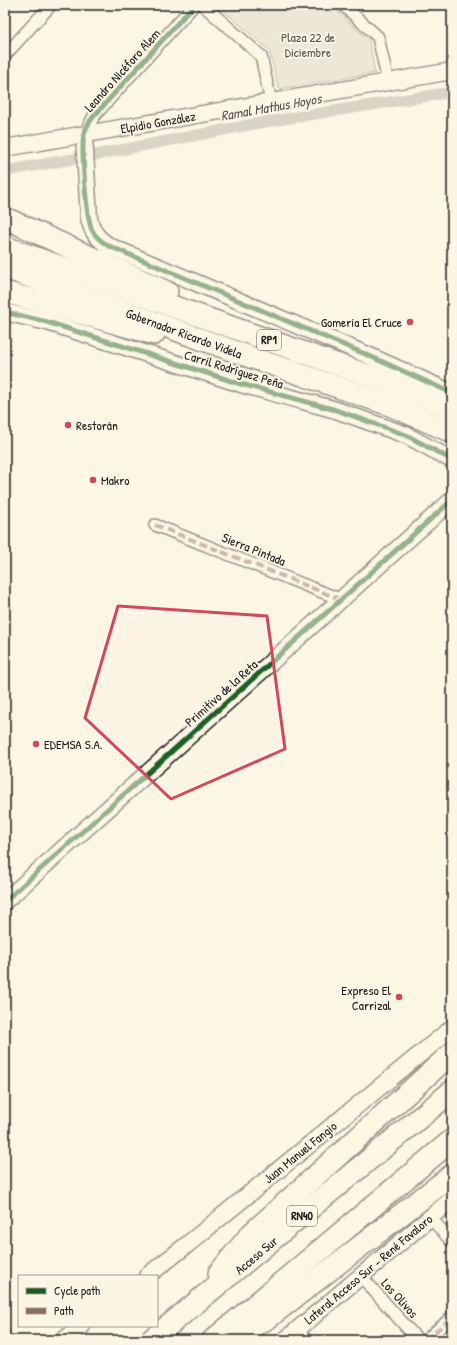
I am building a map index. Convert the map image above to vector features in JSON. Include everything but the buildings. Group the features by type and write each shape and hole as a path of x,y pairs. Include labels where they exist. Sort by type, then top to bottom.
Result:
{"highway":[{"path":"5,218 52,238 261,338"},
{"name":"Gobernador Ricardo Videla","path":"5,247 80,285 253,358 390,405 452,432"},
{"name":"Gobernador Ricardo Videla","path":"5,268 80,285 261,338 395,384 452,409"},
{"path":"5,292 136,330 253,358"},
{"path":"187,1312 251,1234 452,1053"},
{"name":"Acceso Sur","path":"151,1340 187,1312 452,1091"},
{"path":"213,1340 452,1140"},
{"path":"229,1340 268,1318 452,1175"}],"street":[{"path":"5,55 51,5"},
{"name":"Leandro Nicéforo Alem","path":"194,5 94,116 84,135 84,157 89,218 92,229 97,238 109,246 365,354 452,393"},
{"path":"203,5 261,56 271,102"},
{"path":"343,5 378,37 388,82"},
{"name":"Elpidio González","path":"5,148 452,71"},
{"name":"Carril Rodríguez Peña","path":"5,312 47,322 241,384 336,410 406,435 452,460"},
{"name":"Primitivo de la Reta","path":"5,901 452,500"},
{"name":"Sierra Pintada","path":"155,525 342,600"},
{"name":"Juan Manuel Fangio","path":"147,1275 188,1244 452,1028"},
{"name":"Lateral Acceso Sur - René Favaloro","path":"296,1336 360,1275 452,1199"},
{"path":"430,1217 452,1242"},
{"name":"Los Olivos","path":"360,1275 418,1340"},
{"path":"426,1340 452,1317"},
{"path":"64,1340 81,1327"}],"highlighted area":[{"path":"118,606 267,616 285,749 171,799 85,718"}],"green space":[{"name":"Plaza 22 de Diciembre","path":"217,5 330,5 369,40 375,73 279,89 269,50"}],"waterway":[{"name":"Ramal Mathus Hoyos","path":"95,155 259,123 452,92"},
{"name":"Ramal Mathus Hoyos","path":"5,171 73,159"}],"tram line":[{"path":"5,1320 13,1340"}],"marked path":[{"path":"155,525 342,600"},
{"path":"426,1340 452,1317"}],"cycle path":[{"path":"194,5 94,116 85,130 83,143 85,183 88,212 92,230 99,240 109,246 365,354 452,393"},
{"path":"5,312 47,322 241,384 336,410 406,435 452,460"},
{"path":"5,901 452,500"}],"place":[{"name":"Gomería El Cruce","path":"410,322"},
{"name":"Restorán","path":"68,425"},
{"name":"Makro","path":"93,480"},
{"name":"EDEMSA S.A.","path":"36,744"},
{"name":"Expreso El Carrizal","path":"399,997"}]}
